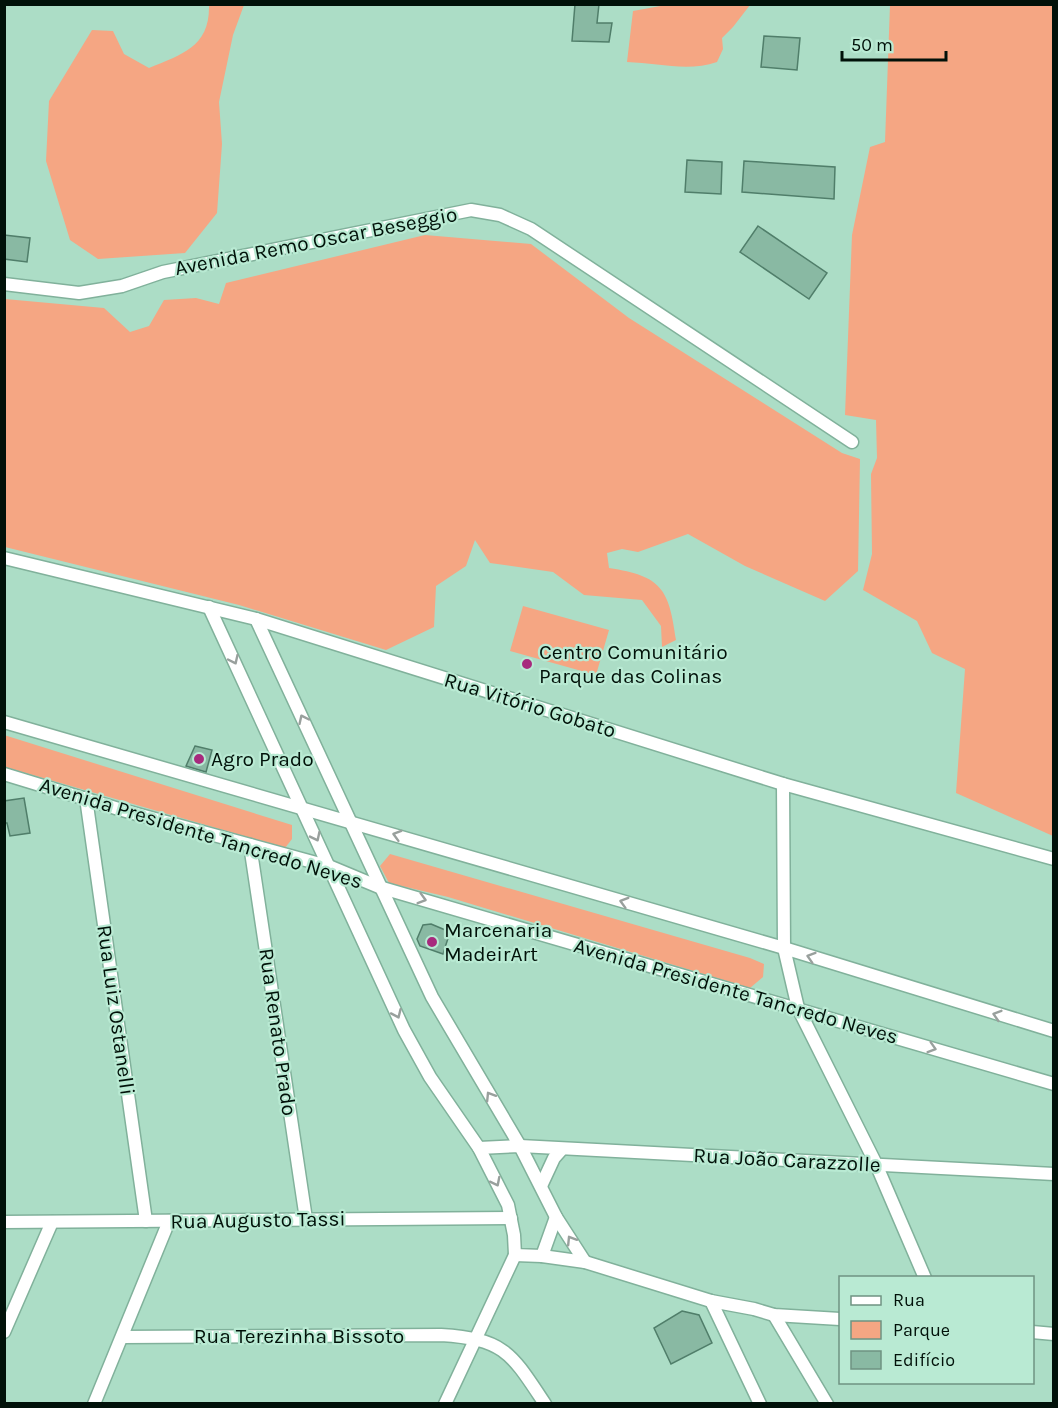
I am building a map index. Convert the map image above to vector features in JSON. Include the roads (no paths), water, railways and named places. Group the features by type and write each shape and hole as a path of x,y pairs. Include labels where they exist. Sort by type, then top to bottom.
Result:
{"street":[{"name":"Avenida Remo Oscar Beseggio","path":"4,284 79,292 122,286 163,272 471,210 500,215 531,229 852,442"},
{"name":"Rua Vitório Gobato","path":"4,558 256,619 783,784 1053,859"},
{"path":"209,607 331,867 404,1030 430,1077 479,1148 511,1218 515,1256 445,1404"},
{"path":"256,619 432,997 520,1146 556,1217 585,1262"},
{"path":"4,722 784,948 1053,1031"},
{"name":"Avenida Presidente Tancredo Neves","path":"4,774 250,846 331,867 380,886 1053,1084"},
{"path":"783,784 784,948 798,1008 876,1164 924,1276"},
{"name":"Rua Luiz Ostanelli","path":"86,798 146,1221"},
{"name":"Rua Renato Prado","path":"250,846 306,1219"},
{"name":"Rua João Carazzolle","path":"479,1148 520,1146 1053,1174"},
{"path":"541,1186 554,1158 562,1149"},
{"path":"542,1256 556,1217"},
{"name":"Rua Augusto Tassi","path":"4,1222 511,1218"},
{"path":"94,1404 170,1221"},
{"path":"4,1332 52,1222"},
{"path":"515,1256 542,1256 585,1262 711,1301 754,1309 774,1316 839,1319"},
{"path":"711,1301 760,1404"},
{"path":"774,1316 827,1404"},
{"path":"1034,1332 1053,1334"},
{"name":"Rua Terezinha Bissoto","path":"122,1337 441,1335 476,1337"},
{"path":"476,1337 506,1350 519,1364 545,1404"}],"place":[{"name":"Centro Comunitário Parque das Colinas","path":"527,664"},
{"name":"Agro Prado","path":"199,759"},
{"name":"Marcenaria MadeirArt","path":"432,942"}]}
